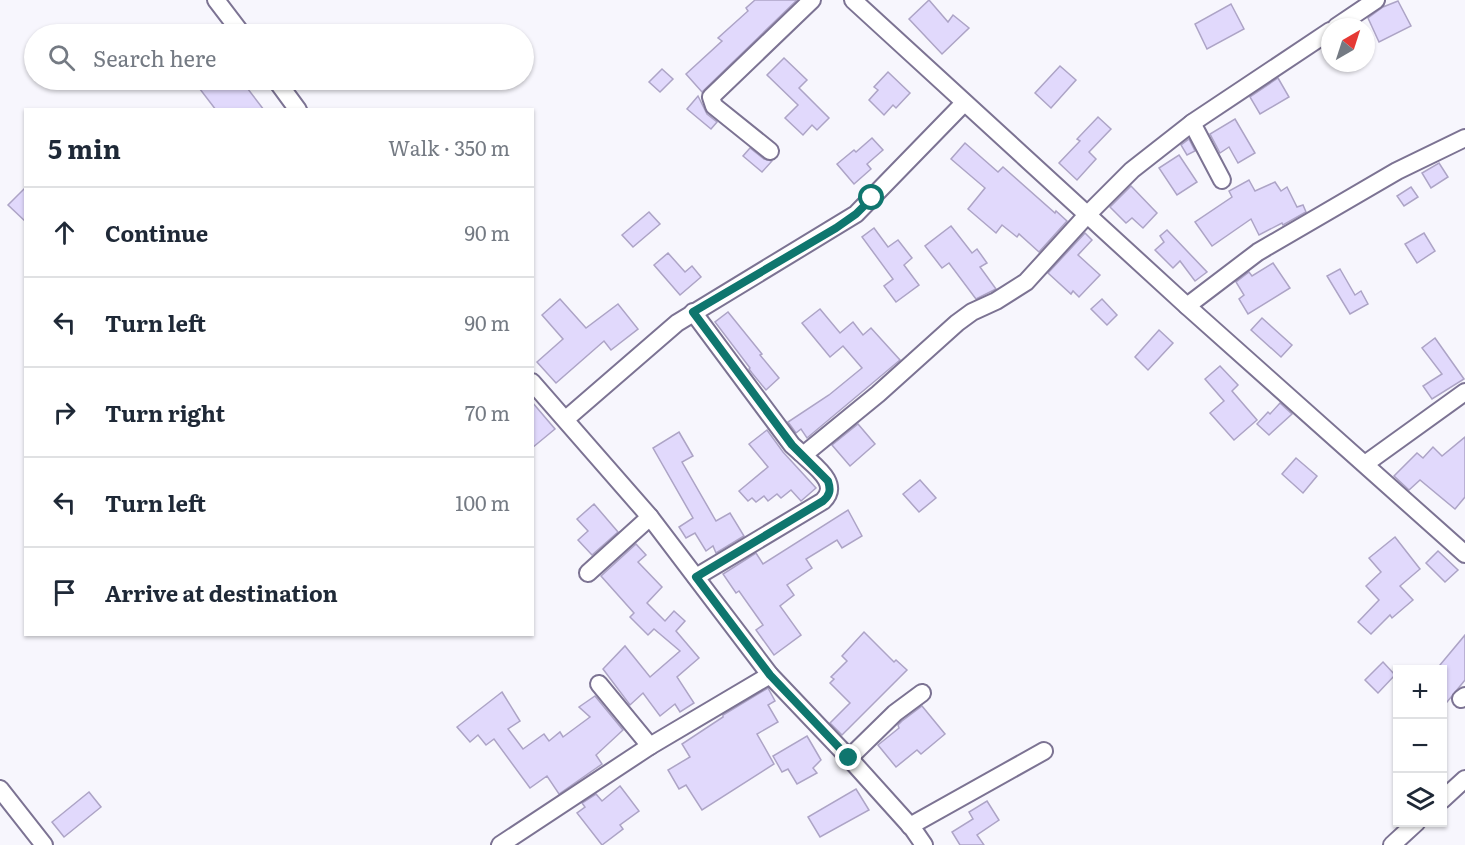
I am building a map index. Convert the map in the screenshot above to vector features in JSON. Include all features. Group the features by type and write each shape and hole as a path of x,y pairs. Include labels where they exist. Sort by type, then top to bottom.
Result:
{"street":[{"path":"216,0 234,24"},
{"path":"770,151 714,106 711,97 812,0"},
{"path":"853,0 1187,306 1465,554"},
{"path":"1349,18 1376,0"},
{"path":"801,453 812,450 957,323 1026,282 1087,215 1132,171 1192,123 1321,37"},
{"path":"283,90 297,108"},
{"path":"566,419 677,323 856,214 964,102"},
{"path":"1192,123 1222,180"},
{"path":"1187,306 1258,252 1397,171 1465,138"},
{"path":"693,312 792,445 828,481 830,487 829,496 823,501 696,577"},
{"path":"534,384 650,517 770,675 849,758 910,826 924,845"},
{"path":"1365,464 1465,392"},
{"path":"588,573 650,517"},
{"path":"500,845 650,746 770,675"},
{"path":"599,684 650,746"},
{"path":"849,758 895,713 922,693"},
{"path":"910,826 1044,751"},
{"path":"1447,796 1465,780"},
{"path":"0,789 44,845"},
{"path":"1396,844 1412,827"}],"building":[{"path":"755,0 797,0 702,92 686,74 722,41 718,38 748,11 746,8"},
{"path":"929,0 948,22 953,15 969,28 942,54 909,19"},
{"path":"1398,1 1411,26 1379,42 1375,33 1375,18 1368,18 1383,7"},
{"path":"1231,4 1244,29 1207,49 1195,24"},
{"path":"784,58 807,80 799,88 829,118 817,130 812,125 803,135 785,118 798,105 767,75"},
{"path":"1060,66 1076,80 1051,108 1035,93"},
{"path":"662,69 673,79 660,92 649,82"},
{"path":"888,72 910,93 896,108 893,105 884,115 869,100 878,90 874,87"},
{"path":"1278,78 1289,97 1260,114 1250,97"},
{"path":"201,90 249,90 262,108 214,108"},
{"path":"698,96 707,114 717,122 711,129 687,109"},
{"path":"1098,117 1111,129 1089,152 1096,159 1077,180 1059,163"},
{"path":"1235,119 1255,153 1238,163 1229,147 1220,153 1210,134"},
{"path":"872,138 883,150 867,164 871,169 854,184 837,164"},
{"path":"1189,139 1195,151 1187,155 1181,145"},
{"path":"965,143 998,172 1003,167 1067,221 1039,252 1019,234 1017,237 1002,225 996,233 968,209 985,188 951,159"},
{"path":"750,148 764,159 772,161 762,172 743,156"},
{"path":"1179,155 1197,182 1177,195 1159,168"},
{"path":"1439,163 1448,177 1431,188 1422,173"},
{"path":"1249,180 1255,191 1275,182 1281,191 1287,187 1297,207 1303,205 1306,212 1259,235 1251,219 1212,246 1195,222 1232,197 1229,191"},
{"path":"1131,186 1157,213 1143,228 1132,218 1126,223 1110,207"},
{"path":"1411,187 1418,197 1404,206 1397,196"},
{"path":"24,189 24,220 8,205"},
{"path":"649,212 660,224 633,247 622,235"},
{"path":"951,226 972,253 977,249 987,263 980,267 996,289 976,299 949,263 942,268 925,246"},
{"path":"874,228 888,247 898,240 912,258 904,265 919,285 896,302 884,286 893,279 862,237"},
{"path":"1167,230 1207,272 1195,281 1180,261 1173,268 1155,250 1164,242 1160,236"},
{"path":"1085,233 1092,240 1078,255 1100,275 1079,297 1073,291 1071,294 1048,273"},
{"path":"1424,233 1435,251 1417,263 1405,244"},
{"path":"668,253 685,272 692,266 701,277 680,295 654,265"},
{"path":"1273,263 1290,288 1248,314 1239,299 1244,295 1236,282 1249,272 1252,276"},
{"path":"1340,269 1355,295 1361,291 1368,304 1350,314 1327,276"},
{"path":"560,299 586,328 618,304 638,329 611,350 604,341 556,383 537,362 563,339 542,315"},
{"path":"1102,299 1117,315 1107,325 1091,309"},
{"path":"820,309 840,333 853,322 863,335 871,328 900,360 807,438 801,429 796,433 788,422 829,395 862,368 843,346 830,357 802,323"},
{"path":"728,312 779,378 766,390 715,322"},
{"path":"1262,318 1292,345 1281,357 1251,330"},
{"path":"1159,330 1173,343 1148,370 1135,357"},
{"path":"1435,338 1464,379 1432,399 1423,386 1442,374 1422,348"},
{"path":"1220,366 1238,385 1232,391 1257,420 1234,440 1210,413 1224,401 1205,379"},
{"path":"1280,403 1292,414 1269,435 1257,424"},
{"path":"534,404 555,429 534,446"},
{"path":"858,424 875,444 850,466 832,445"},
{"path":"767,430 783,452 816,488 801,501 791,490 781,498 777,494 768,501 764,496 756,502 752,498 748,501 739,491 768,467 749,444"},
{"path":"679,432 693,456 682,462 716,521 730,513 744,536 716,553 713,546 706,551 695,533 686,538 679,527 693,518 653,448"},
{"path":"1465,437 1465,497 1455,509 1420,480 1409,490 1394,476 1417,453 1423,458 1433,447 1442,456"},
{"path":"1296,458 1317,476 1303,493 1282,474"},
{"path":"920,480 936,498 919,512 903,494"},
{"path":"594,504 618,532 592,555 578,540 588,531 577,519"},
{"path":"848,510 862,536 842,548 837,540 806,559 812,568 787,585 794,595 780,606 801,635 774,655 756,630 763,625 739,591 736,593 723,574 756,553 763,564"},
{"path":"1395,537 1420,569 1400,586 1413,600 1392,618 1390,615 1371,634 1358,622 1379,600 1366,586 1381,572 1369,558"},
{"path":"636,544 646,555 638,562 662,587 647,603 665,621 674,611 685,621 676,631 699,658 677,677 694,703 680,712 675,704 660,716 643,693 630,705 603,669 625,646 650,677 680,651 654,629 648,635 630,617 634,613 601,576"},
{"path":"1438,551 1458,570 1445,582 1426,563"},
{"path":"864,632 894,662 896,660 907,670 842,735 830,723 850,703 830,683 834,679 831,677 847,661 842,656"},
{"path":"1465,635 1465,680 1447,702 1447,665 1440,665"},
{"path":"1383,662 1393,673 1393,677 1378,693 1365,680"},
{"path":"768,688 775,701 768,705 778,722 757,734 774,764 702,810 686,785 679,789 668,770 690,757 682,744 723,715"},
{"path":"502,692 520,721 508,729 523,749 544,734 549,741 560,732 563,737 590,717 579,707 595,696 623,730 596,755 602,764 559,794 547,776 530,788 494,739 486,745 478,735 470,742 457,727"},
{"path":"922,706 945,734 921,754 917,750 896,767 878,745 899,728 898,725 902,721"},
{"path":"807,736 821,760 813,768 817,773 797,784 788,769 782,772 773,756"},
{"path":"620,786 639,811 620,825 623,829 602,845 577,813 585,807 582,803 596,794 602,801"},
{"path":"856,789 869,810 820,837 808,817"},
{"path":"89,792 101,807 64,837 52,822"},
{"path":"987,801 999,820 977,835 984,845 960,845 952,832 973,819 969,812"}],"route":[{"path":"849,758 770,675 696,577 823,501 829,496 830,487 828,481 792,445 693,312 836,228 856,214 872,198"}]}
